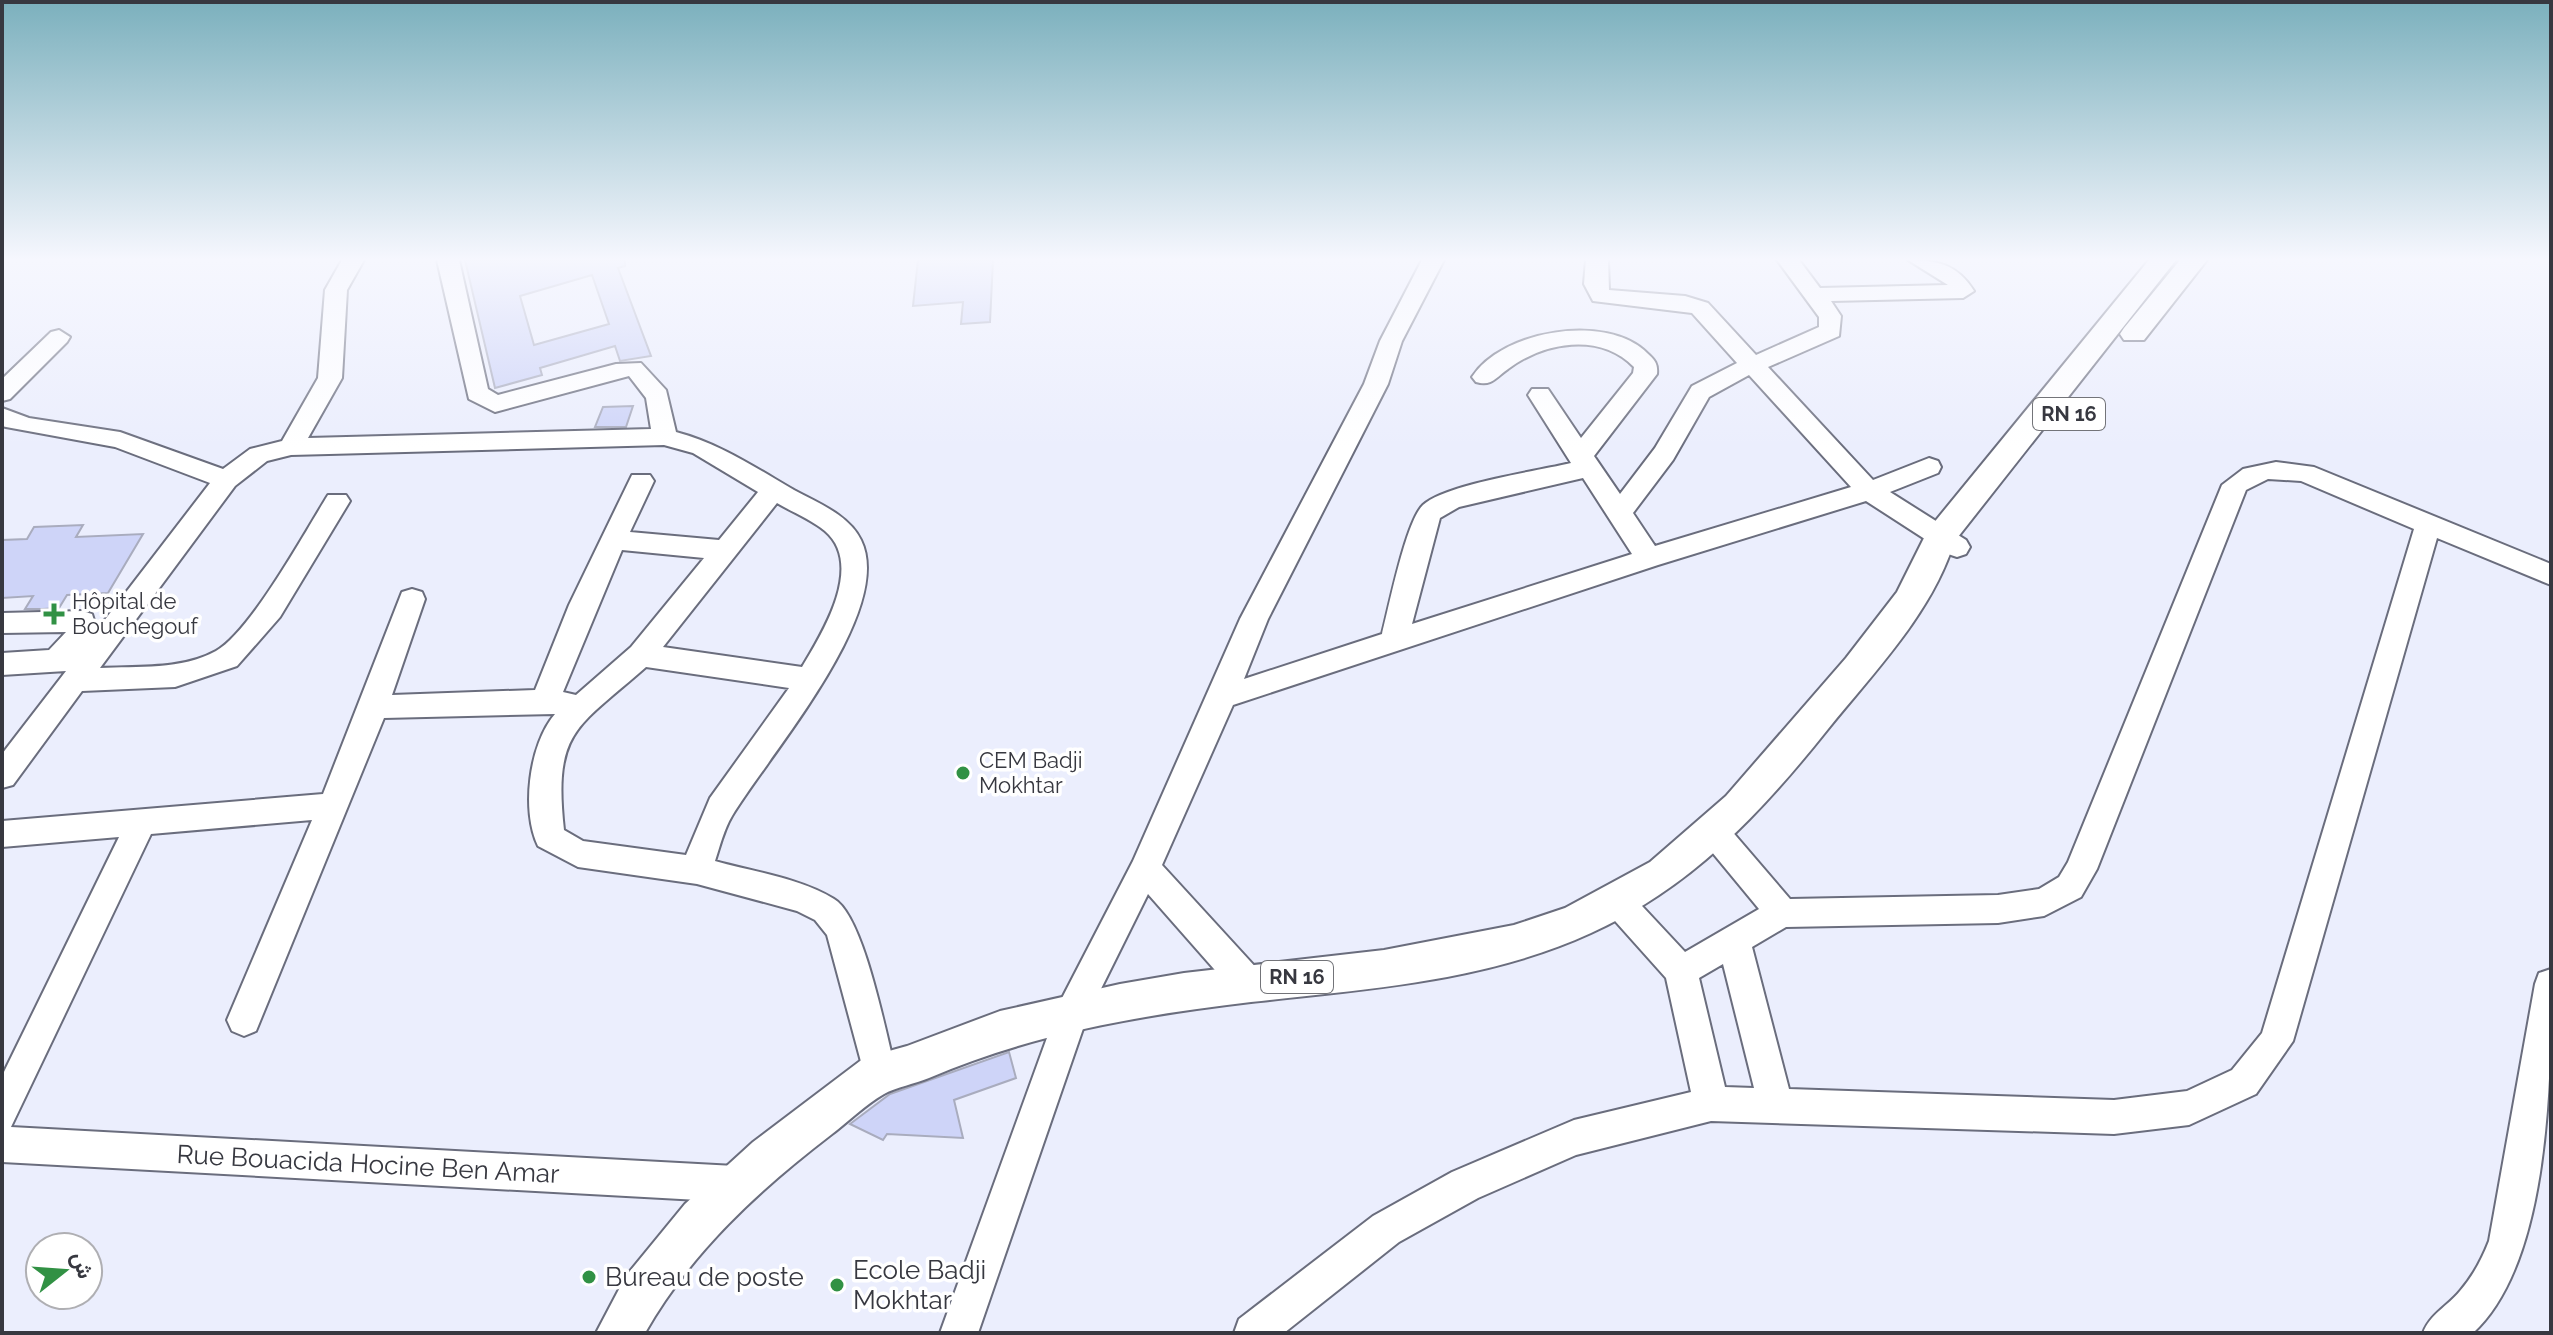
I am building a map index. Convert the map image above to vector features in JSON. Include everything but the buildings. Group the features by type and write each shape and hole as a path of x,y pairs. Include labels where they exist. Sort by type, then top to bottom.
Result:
{"main road":[{"name":"RN 16","path":"619,1333 658,1269 702,1215 735,1184 879,1072 895,1072 964,1042 1072,1013 1161,994 1364,970 1464,953 1566,925 1618,902 1656,877 1746,802 1814,721 1870,652 1944,547 2115,322"},
{"name":"RN 16","path":"1944,547 2140,322"}],"street":[{"path":"286,447 330,378 334,322"},
{"path":"462,322 477,393 495,404 522,399 607,372 633,368 649,379 662,406 664,437"},
{"path":"959,1333 1072,1013 1145,868 1254,619 1376,384 1401,322"},
{"path":"1711,322 1869,491 1944,547"},
{"path":"1619,513 1664,454 1700,392 1713,382 1831,331 1830,322"},
{"path":"2,393 59,337"},
{"path":"1394,641 1410,571 1431,512 1451,500 1584,462 1645,374 1646,365 1641,358 1610,341 1576,338 1510,356 1484,377"},
{"path":"1540,395 1649,558"},
{"path":"2,416 34,429 100,435 140,445 226,480"},
{"path":"66,670 92,657 226,480 243,464 286,447 664,437 701,447 835,525 851,545 853,577 841,618 812,680 719,811 697,870"},
{"path":"1222,697 1649,558 1869,491 1929,467"},
{"path":"1681,971 1782,913 1998,909 2044,902 2070,887 2081,869 2235,485 2251,473 2272,469 2305,473 2551,575"},
{"path":"545,701 641,481"},
{"path":"775,488 641,655 558,731 551,753 545,796 549,837 578,854 697,870 803,899 826,910 841,928 879,1072"},
{"path":"2,664 175,676 227,658 270,610 337,501"},
{"path":"1253,1333 1386,1229 1465,1185 1574,1138 1711,1104 2114,1117 2189,1108 2244,1082 2276,1041 2428,526"},
{"path":"613,540 725,550"},
{"path":"244,1020 330,806 374,707 412,599"},
{"path":"2,623 82,621 83,631 66,670 2,776"},
{"path":"641,655 812,680"},
{"path":"374,707 545,701 581,707"},
{"path":"2,834 330,806"},
{"path":"2,1113 142,822"},
{"path":"1713,831 1782,913"},
{"path":"1145,868 1248,983"},
{"path":"1618,902 1681,971 1711,1104"},
{"path":"1734,942 1776,1105"},
{"path":"2442,1333 2463,1319 2495,1275 2508,1241 2551,984"},
{"name":"Rue Bouacida Hocine Ben Amar","path":"2,1144 735,1184"}],"place":[{"name":"Hôpital de Bouchegouf","path":"54,614"},
{"name":"CEM Badji Mokhtar","path":"963,773"},
{"name":"Bureau de poste","path":"589,1277"},
{"name":"Ecole Badji Mokhtar","path":"837,1285"}]}
